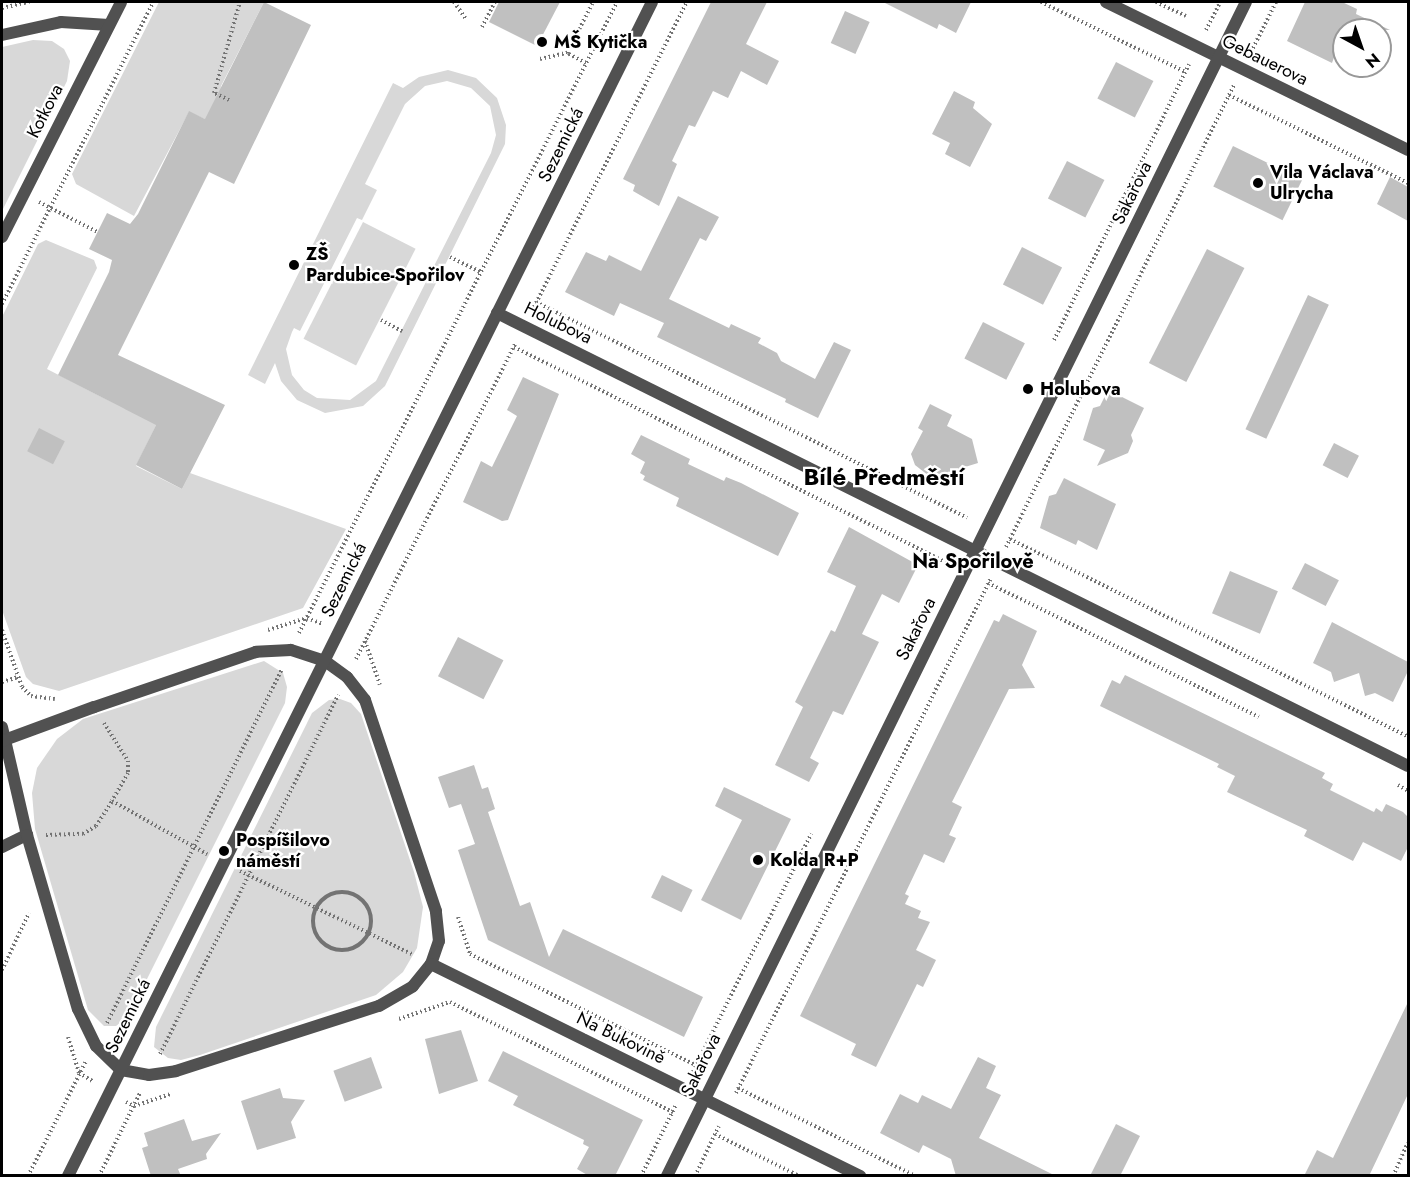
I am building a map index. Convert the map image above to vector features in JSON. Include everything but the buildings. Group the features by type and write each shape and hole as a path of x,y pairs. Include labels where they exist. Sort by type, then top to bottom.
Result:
{"street":[{"name":"Kotkova","path":"2,237 121,2"},
{"name":"Sezemická","path":"68,1176 652,2"},
{"name":"Gebauerova","path":"1106,2 1408,150"},
{"name":"Sakařova","path":"667,1176 1246,2"},
{"path":"2,35 61,22 109,24"},
{"name":"Holubova","path":"497,313 1408,766"},
{"path":"2,727 3,740 27,835 78,1009 96,1046 121,1070 149,1076 176,1071 379,1006 413,986 431,964 439,941 435,910 365,700 347,677 325,661 291,650 256,652 3,740"},
{"path":"2,847 27,835"},
{"name":"Na Bukovině","path":"431,964 860,1176"}],"path":[{"path":"2,8 28,2"},
{"path":"2,304 153,2"},
{"path":"229,100 214,93 240,2"},
{"path":"454,2 466,19"},
{"path":"482,27 495,2"},
{"path":"567,53 593,2"},
{"path":"28,1176 96,1046 291,650 617,2"},
{"path":"687,2 536,302 967,518 972,509"},
{"path":"1041,2 1185,72"},
{"path":"1051,346 1220,2"},
{"path":"1276,2 1010,539 1408,737"},
{"path":"540,59 567,53 586,63"},
{"path":"1229,95 1408,183"},
{"path":"23,194 98,232"},
{"path":"450,257 481,272"},
{"path":"381,320 402,331"},
{"path":"99,1176 514,347 945,562 940,573"},
{"path":"695,1176 988,583 1261,718"},
{"path":"2,630 18,677 2,682"},
{"path":"365,641 384,697"},
{"path":"94,707 128,761 128,773 112,801"},
{"path":"1388,780 1408,791"},
{"path":"641,1176 813,830"},
{"path":"333,893 355,895 370,911 369,933 350,950 332,950 316,937 312,917 316,907 333,893"},
{"path":"455,909 470,954 696,1065"},
{"path":"2,970 29,912"},
{"path":"393,1021 450,1002 673,1112"},
{"path":"738,1088 915,1176"},
{"path":"134,1106 179,1092"},
{"path":"716,1134 799,1176"},
{"path":"1393,1176 1408,1143"}],"shaded area":[{"path":"159,2 264,2 221,86 216,124 189,112 134,216 76,184 72,174"},
{"path":"33,40 52,41 64,49 70,61 67,81 2,211 2,47"},
{"path":"448,70 476,78 497,98 506,125 505,144 385,386 363,406 325,413 297,400 281,381 275,363 265,384 248,375 393,83 403,88 419,77","holes":["447,81 471,88 490,106 496,135 491,153 376,381 350,400 317,398 304,390 292,375 286,349 294,328 300,331 357,218 362,220 377,190 365,184 405,104 425,86"]},
{"path":"363,222 416,249 356,366 304,339"},
{"path":"46,240 94,260 97,268 47,369 123,408 159,419 136,466 182,489 190,473 346,529 303,608 59,691 33,684 26,677 2,610 2,317 38,244"},
{"path":"264,661 283,673 287,687 285,703 128,1017 116,1026 104,1026 88,1010 35,829 32,793 37,768 57,739 83,719"},
{"path":"340,699 351,703 361,714 414,872 423,907 417,948 403,972 376,995 200,1055 181,1060 168,1058 154,1047 156,1027 312,713 329,700"}],"place":[{"name":"MŠ Kytička","path":"542,42"},
{"name":"Vila Václava Ulrycha","path":"1258,183"},
{"name":"ZŠ Pardubice-Spořilov","path":"294,265"},
{"name":"Holubova","path":"1028,389"},
{"name":"Pospíšilovo náměstí","path":"224,851"},
{"name":"Kolda R+P","path":"758,860"}],"district":[{"name":"Bílé Předměstí","path":"884,477"},
{"name":"Na Spořilově","path":"973,561"}]}
